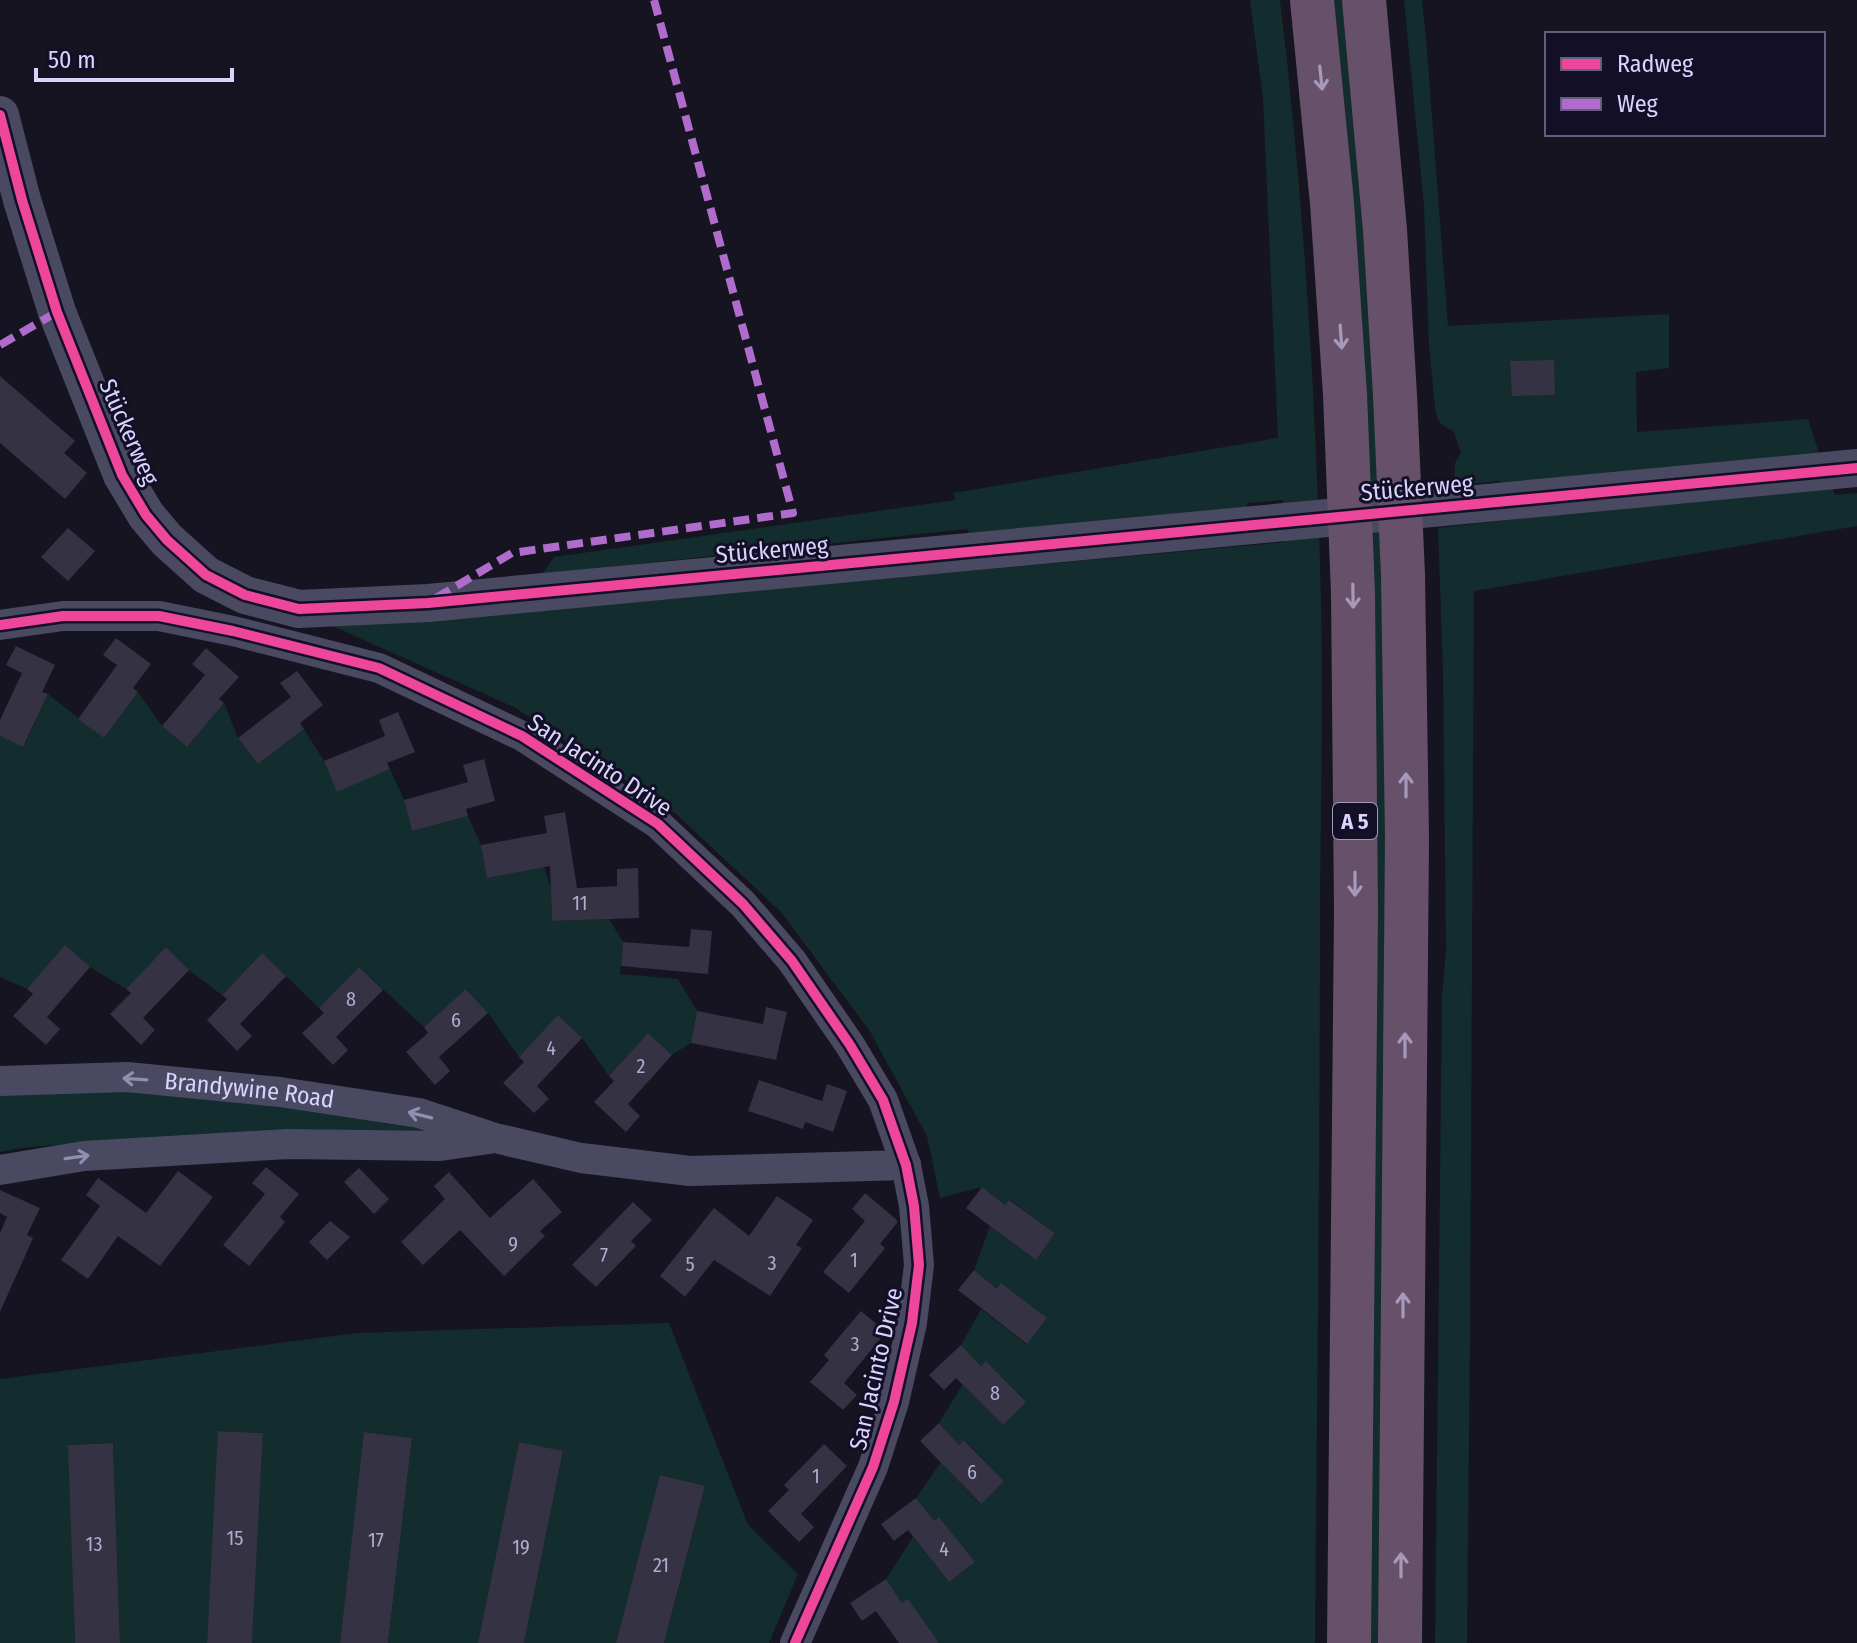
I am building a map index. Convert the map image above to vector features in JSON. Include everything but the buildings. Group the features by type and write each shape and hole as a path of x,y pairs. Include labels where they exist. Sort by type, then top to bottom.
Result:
{"highway":[{"name":"A 5","path":"1312,0 1321,78 1345,394 1353,593 1356,910 1349,1643"},
{"name":"A 5","path":"1364,0 1385,230 1403,575 1407,838 1400,1643"}],"street":[{"name":"Stückerweg","path":"0,115 22,200 57,312 122,475 146,515 167,540 206,575 245,595 299,609 428,603 1857,468"},
{"name":"San Jacinto Drive","path":"0,625 63,616 159,616 233,631 379,668 522,736 658,824 743,904 792,961 850,1045 883,1100 906,1165 914,1206 919,1265 912,1323 894,1402 873,1467 795,1643"},
{"name":"Brandywine Road","path":"0,1081 127,1077 280,1092 419,1113 495,1138 581,1158 690,1171 906,1165"},
{"name":"Brandywine Road","path":"0,1170 84,1156 288,1144 440,1146 495,1138"}],"green space":[{"path":"1250,0 1280,0 1308,300 1316,451 1322,713 1315,1643 939,1643 902,1603 886,1579 913,1537 949,1582 975,1562 939,1517 934,1521 916,1498 941,1462 980,1504 1004,1481 965,1440 959,1445 939,1423 963,1384 1003,1425 1026,1402 986,1361 981,1366 961,1345 981,1309 1026,1344 1046,1319 1001,1284 997,1289 974,1270 990,1226 1036,1260 1055,1233 1010,1200 1005,1205 982,1187 940,1198 927,1136 869,1030 781,912 675,813 514,707 330,625 496,613 1285,542 1283,500 1247,503 1247,510 971,539 967,529 542,574 554,557 955,500 953,493 1278,438 1263,98"},
{"path":"1334,0 1343,0 1371,316 1383,582 1386,756 1380,1643 1370,1643 1348,142"},
{"path":"1404,0 1422,0 1448,326 1669,314 1669,368 1636,372 1637,432 1808,419 1821,459 1501,487 1500,481 1454,485 1455,463 1461,453 1454,432 1437,418 1435,406 1429,346 1424,206"},
{"path":"1830,483 1835,495 1857,493 1857,526 1474,591 1467,1643 1435,1643 1442,995 1446,950 1438,528"},
{"path":"138,692 162,726 187,747 224,703 238,738 258,764 304,729 324,761 337,791 390,769 404,800 412,831 468,816 481,845 544,867 551,888 552,921 609,919 623,942 620,974 678,979 697,1011 691,1043 672,1055 648,1033 609,1076 582,1038 559,1016 519,1057 467,989 424,1027 360,968 319,1008 262,953 222,995 189,970 166,947 126,989 90,967 65,946 27,989 0,977 0,736 24,746 48,694 104,738"},
{"path":"121,1090 273,1104 442,1130 443,1136 308,1129 169,1136 0,1152 0,1093"},
{"path":"669,1323 748,1525 798,1574 769,1643 664,1643 705,1487 661,1475 616,1643 524,1643 563,1452 519,1442 478,1643 388,1643 412,1438 365,1432 340,1643 252,1643 263,1433 219,1431 207,1643 120,1643 113,1443 69,1445 75,1643 0,1643 0,1379 357,1333"}],"marked path":[{"path":"436,598 512,553 793,513 654,0"},
{"path":"0,345 57,312"}],"cycle path":[{"path":"0,115 22,200 57,312 122,475 146,515 167,540 206,575 245,595 299,609 428,603 1857,468"},
{"path":"0,625 63,616 159,616 233,631 379,668 522,736 658,824 743,904 792,961 850,1045 883,1100 906,1165 914,1206 919,1265 912,1323 894,1402 873,1467 795,1643"}]}
